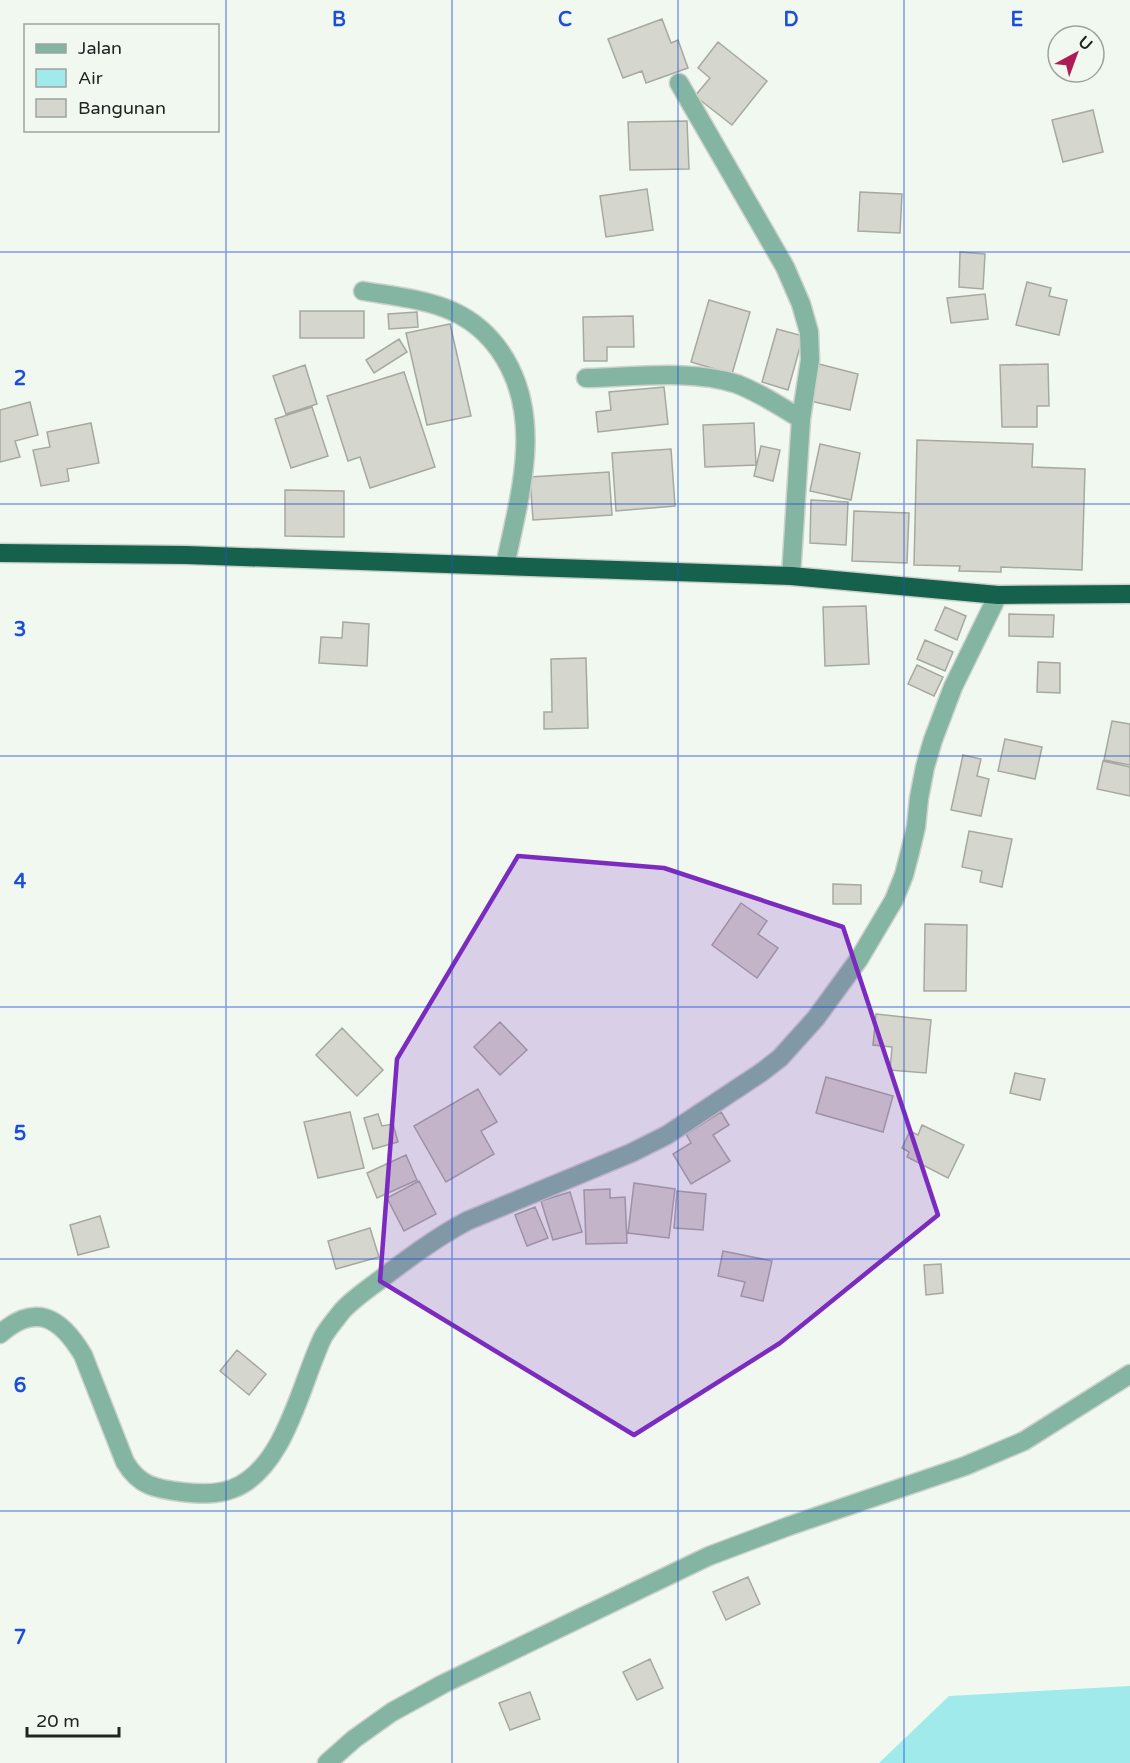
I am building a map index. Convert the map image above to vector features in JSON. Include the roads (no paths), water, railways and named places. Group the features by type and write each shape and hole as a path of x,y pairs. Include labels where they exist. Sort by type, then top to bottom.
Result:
{"highway":[{"path":"0,553 186,555 791,576 998,595 1130,594"}],"street":[{"path":"679,83 785,267 801,304 809,332 810,360 801,419 791,576"},
{"path":"363,291 433,304 450,310 469,320 486,333 498,346 507,361 521,399 526,443 521,489 505,566"},
{"path":"586,378 683,376 710,378 735,384 764,396 801,419"},
{"path":"0,1335 21,1320 39,1316 57,1323 75,1341 83,1355 125,1462 132,1473 146,1485 206,1494 222,1492 243,1484 260,1470 278,1445 324,1336 343,1310 362,1294 443,1234 467,1221 630,1153 667,1135 780,1058 816,1018 859,959 894,900 910,852 925,767 933,740 953,687 998,595"},
{"path":"327,1763 354,1739 392,1713 443,1684 709,1556 965,1466 1024,1440 1130,1374"}],"water":[{"path":"1130,1686 1130,1763 879,1763 949,1696"}]}
